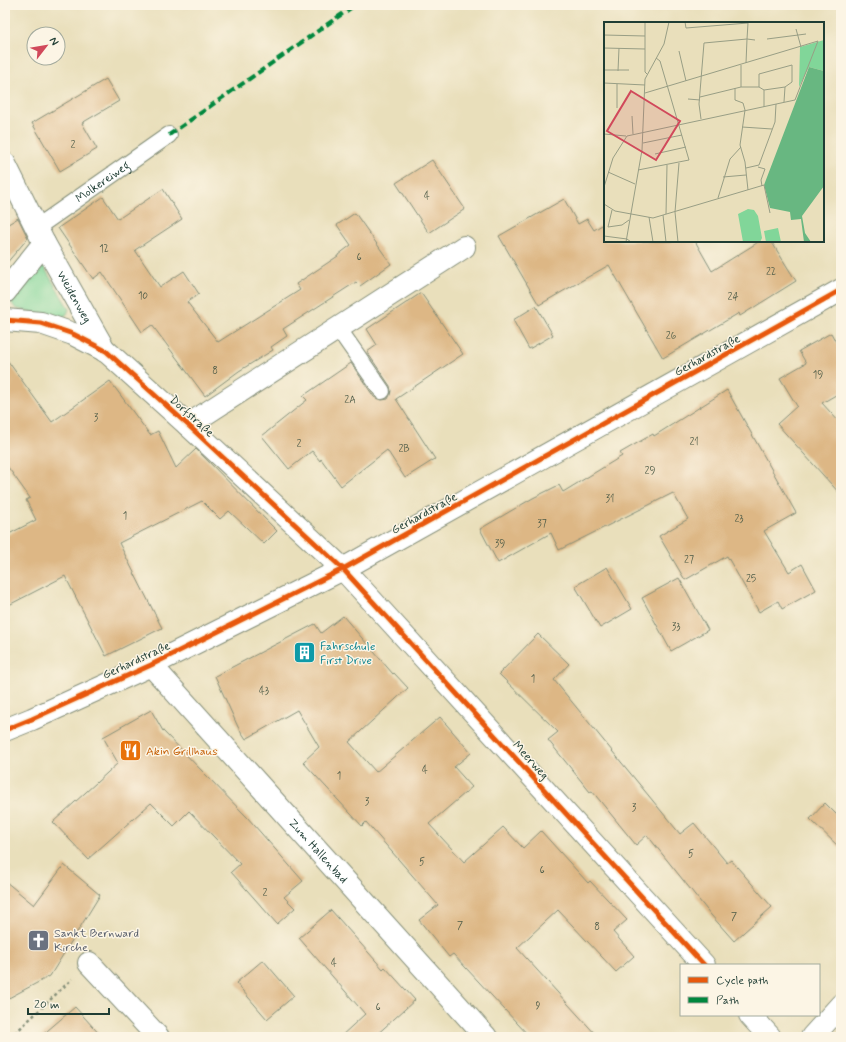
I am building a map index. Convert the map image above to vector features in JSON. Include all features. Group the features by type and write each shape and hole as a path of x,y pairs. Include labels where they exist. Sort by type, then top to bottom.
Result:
{"street":[{"name":"Weidenweg","path":"5,164 40,235 106,352"},
{"path":"5,292 40,235"},
{"name":"Dorfstraße","path":"188,425 464,246"},
{"name":"Gerhardstraße","path":"5,730 151,664 342,569 841,290"},
{"name":"Dorfstraße","path":"5,320 41,324 73,334 106,352 188,425 342,569"},
{"name":"Meerweg","path":"342,569 703,964"},
{"name":"Zum Hallenbad","path":"151,664 486,1037"},
{"path":"89,963 158,1037"},
{"path":"812,1037 841,1005"},
{"path":"751,1016 770,1037"}],"lane":[{"name":"Molkereiweg","path":"40,235 169,135"},
{"path":"338,328 382,391"}],"path":[{"path":"11,1037 89,963"}],"green space":[{"path":"40,267 44,267 69,309 64,317 58,318 14,307 11,299"}],"building":[{"path":"106,79 119,101 82,123 97,149 60,171 32,123"},
{"path":"432,160 465,209 429,233 396,183"},
{"path":"163,189 182,219 135,250 160,287 184,271 199,294 187,302 218,342 300,290 296,284 338,256 351,245 337,225 355,213 391,264 360,286 356,282 283,329 287,336 271,347 273,350 239,371 205,396 152,325 142,332 102,272 93,279 58,228 103,197 118,219"},
{"path":"564,199 578,224 587,219 594,230 604,224 604,242 696,242 712,271 758,242 772,242 796,281 740,316 739,313 663,358 609,265 539,305 499,236"},
{"path":"18,218 28,238 5,265 5,226"},
{"path":"421,293 463,354 396,399 435,459 405,478 387,450 341,486 321,459 320,461 312,451 289,469 262,436 307,400 303,396 351,363 374,397 382,400 388,399 391,391 390,386 367,352 377,345 367,329"},
{"path":"536,306 553,335 529,349 513,320"},
{"path":"831,333 841,351 841,392 822,403 841,424 841,495 777,424 797,406 780,378 806,363 799,351"},
{"path":"5,357 52,422 110,381 150,435 158,431 176,468 196,449 277,531 264,544 229,511 220,519 202,501 119,543 162,628 106,656 65,576 5,607 5,536 36,520 26,500 30,498 5,463"},
{"path":"727,390 796,513 764,531 789,572 802,564 816,590 782,609 778,601 759,612 727,556 685,580 659,536 688,519 673,493 559,550 551,533 498,563 480,529 533,498 559,485 563,492 622,456 620,453 653,434 654,436"},
{"path":"607,567 632,609 600,628 575,586"},
{"path":"679,578 708,630 671,651 642,598"},
{"path":"343,616 393,674 394,673 408,688 349,742 376,772 440,717 471,753 454,767 472,787 429,824 464,862 503,827 523,848 541,831 588,883 590,881 627,920 613,932 634,956 616,972 558,910 517,948 598,1037 530,1037 453,954 449,957 419,920 438,905 366,822 362,826 303,762 319,747 297,710 246,739 238,727 215,676 315,624 321,633"},
{"path":"538,634 569,664 554,680 680,834 694,823 727,863 731,860 772,907 734,941 711,915 647,835 636,845 592,791 590,792 548,740 558,732 499,674"},
{"path":"151,710 163,731 247,817 303,881 284,897 295,908 277,924 231,872 240,864 189,811 174,826 151,803 88,859 53,822 118,763 103,737"},
{"path":"825,803 841,819 841,849 810,819"},
{"name":"Sankt Bernward Kirche","path":"64,865 100,895 50,976 5,1000 5,881 34,905"},
{"path":"331,910 383,969 385,967 415,1000 374,1037 340,1037 365,1014 299,938"},
{"path":"263,960 294,996 267,1019 236,983"},
{"path":"75,1007 102,1037 40,1037"}],"marked path":[{"path":"169,135 355,5"}],"cycle path":[{"path":"5,730 151,665 343,569 841,290"},
{"path":"5,320 41,323 73,334 106,351 188,425 343,569 703,964"}],"place":[{"name":"Fahrschule First Drive","path":"305,653"},
{"name":"Akin Grillhaus","path":"130,751"},
{"name":"Sankt Bernward Kirche","path":"38,940"}]}
